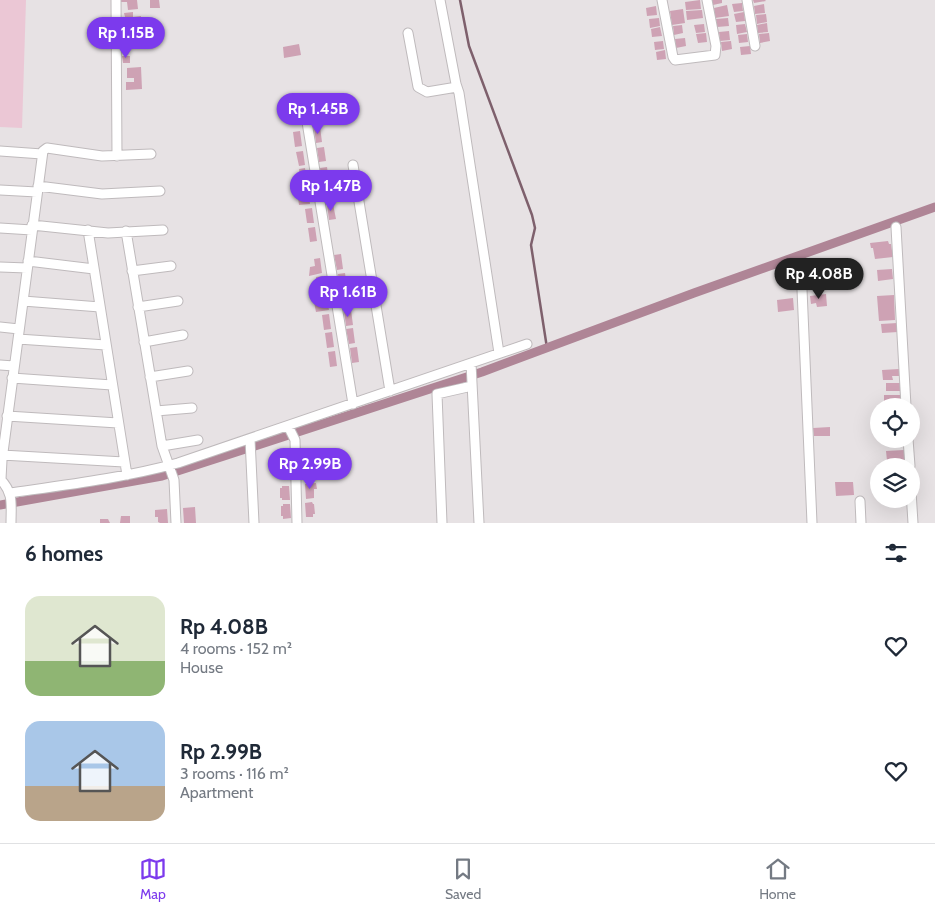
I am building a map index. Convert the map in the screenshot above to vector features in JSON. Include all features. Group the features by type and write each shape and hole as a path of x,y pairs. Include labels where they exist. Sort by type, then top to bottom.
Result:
{"street":[{"path":"116,0 117,156"},
{"path":"440,0 457,88 499,353"},
{"path":"662,0 675,60 715,54 716,46 707,0"},
{"path":"747,0 756,46"},
{"path":"408,32 418,87 428,92 457,88"},
{"path":"307,122 353,404"},
{"path":"11,523 11,494 0,479 2,441 7,416 5,403 14,366 42,151 47,148 75,153 117,156 151,154"},
{"path":"0,151 42,154"},
{"path":"353,165 390,392"},
{"path":"0,190 37,189 108,194 160,191"},
{"path":"0,228 32,227 108,232 164,230"},
{"path":"896,227 906,398"},
{"path":"88,230 127,475"},
{"path":"126,231 162,446 174,480 176,523"},
{"path":"0,267 27,265 94,268"},
{"path":"132,271 171,266"},
{"path":"801,266 812,523"},
{"path":"22,301 100,307"},
{"path":"138,307 178,301"},
{"path":"0,327 18,334 106,345"},
{"path":"144,342 183,335"},
{"path":"11,494 127,475 169,466 471,365 527,344"},
{"path":"0,365 14,366"},
{"path":"471,365 479,523"},
{"path":"150,377 188,371"},
{"path":"12,378 112,385"},
{"path":"442,523 437,394 472,384"},
{"path":"156,411 192,408"},
{"path":"7,416 118,423"},
{"path":"288,427 295,440 297,523"},
{"path":"162,446 198,440"},
{"path":"250,440 254,523"},
{"path":"2,455 124,462"},
{"path":"860,501 861,523"},
{"path":"912,508 913,523"}],"shaded area":[{"path":"0,0 26,0 22,128 0,127"}],"building":[{"path":"121,0 137,0 138,9 128,10 127,2 121,2"},
{"path":"150,0 159,0 160,8 150,8"},
{"path":"700,0 701,9 686,10 685,2"},
{"path":"712,0 722,0 722,3 713,5"},
{"path":"753,0 765,0 766,1 754,3"},
{"path":"742,3 743,11 734,12 732,4"},
{"path":"764,4 765,13 755,14 754,6"},
{"path":"727,5 729,16 715,18 714,8"},
{"path":"656,6 657,15 647,16 646,8"},
{"path":"683,9 685,23 672,25 670,11"},
{"path":"702,10 703,18 687,20 686,11"},
{"path":"133,12 133,17 141,16 141,25 122,26 121,17 125,17 124,13"},
{"path":"744,12 745,21 736,22 734,14"},
{"path":"766,14 767,22 757,24 756,15"},
{"path":"659,18 660,26 650,28 649,19"},
{"path":"728,18 729,26 717,27 716,19"},
{"path":"767,23 768,32 758,33 757,25"},
{"path":"704,24 705,32 696,33 694,25"},
{"path":"745,24 747,32 737,34 736,25"},
{"path":"682,25 683,33 674,35 673,26"},
{"path":"660,27 662,36 652,37 651,29"},
{"path":"729,31 730,40 720,41 719,32"},
{"path":"706,33 707,42 698,43 696,34"},
{"path":"769,33 770,41 760,43 759,34"},
{"path":"747,34 748,42 739,43 738,35"},
{"path":"685,38 686,46 676,48 675,39"},
{"path":"663,41 664,49 655,50 654,42"},
{"path":"731,41 732,49 722,51 721,42"},
{"path":"299,44 301,55 284,58 283,47"},
{"path":"750,46 751,54 741,55 740,47"},
{"path":"665,50 666,59 657,60 656,52"},
{"path":"122,56 130,56 130,63 123,63"},
{"path":"141,67 142,89 126,90 126,82 134,82 134,78 127,78 127,68"},
{"path":"311,101 312,116 294,118 293,103"},
{"path":"320,127 322,142 316,143 314,128"},
{"path":"300,131 302,146 295,147 293,132"},
{"path":"324,147 326,161 319,162 317,148"},
{"path":"303,151 305,165 299,166 296,152"},
{"path":"327,167 329,182 322,183 320,168"},
{"path":"305,168 307,183 301,184 299,169"},
{"path":"330,185 332,200 325,201 323,186"},
{"path":"308,189 310,204 299,205 298,198 302,197 301,190"},
{"path":"333,204 336,219 329,220 327,205"},
{"path":"312,208 314,223 307,223 305,209"},
{"path":"315,227 317,241 310,242 308,228"},
{"path":"888,241 891,244 893,257 875,259 870,243"},
{"path":"341,254 343,269 337,270 334,255"},
{"path":"320,258 322,273 309,276 310,267 315,266 314,259"},
{"path":"892,269 893,279 878,281 877,270"},
{"path":"345,273 347,288 340,289 338,274"},
{"path":"323,276 325,291 318,292 316,277"},
{"path":"348,291 350,306 344,307 341,292"},
{"path":"826,294 827,306 817,307 816,303 811,304 810,296"},
{"path":"326,295 329,310 316,312 313,297"},
{"path":"894,295 895,320 879,321 877,296"},
{"path":"793,298 794,310 778,312 777,300"},
{"path":"351,310 353,325 346,326 344,311"},
{"path":"329,314 331,329 324,330 322,315"},
{"path":"897,323 898,332 882,333 881,324"},
{"path":"353,328 355,343 349,344 346,329"},
{"path":"332,332 334,347 327,348 325,333"},
{"path":"357,347 359,362 352,363 350,348"},
{"path":"335,351 337,366 330,367 328,352"},
{"path":"899,369 900,376 892,376 893,380 883,380 882,370"},
{"path":"886,383 900,383 900,391 886,391"},
{"path":"884,395 901,395 901,398 884,398"},
{"path":"830,427 830,436 814,436 813,428"},
{"path":"904,450 904,458 887,458 886,451"},
{"path":"835,482 853,482 854,495 836,496"},
{"path":"316,483 317,489 314,489 314,498 306,499 305,484"},
{"path":"282,486 289,486 290,500 282,500 280,498 280,488"},
{"path":"312,502 315,514 313,514 313,517 306,517 305,503"},
{"path":"283,504 290,504 291,518 283,519 283,516 281,516 281,506"},
{"path":"195,507 196,523 184,523 183,508"},
{"path":"167,509 168,523 158,522 158,517 155,517 155,510"},
{"path":"121,516 130,516 130,523 120,523"},
{"path":"100,519 108,519 110,523 100,523"}],"waterway":[{"path":"460,0 469,46 532,215 535,228 531,245 547,348"},
{"path":"0,505 162,476 482,372 694,293 935,207"}]}
